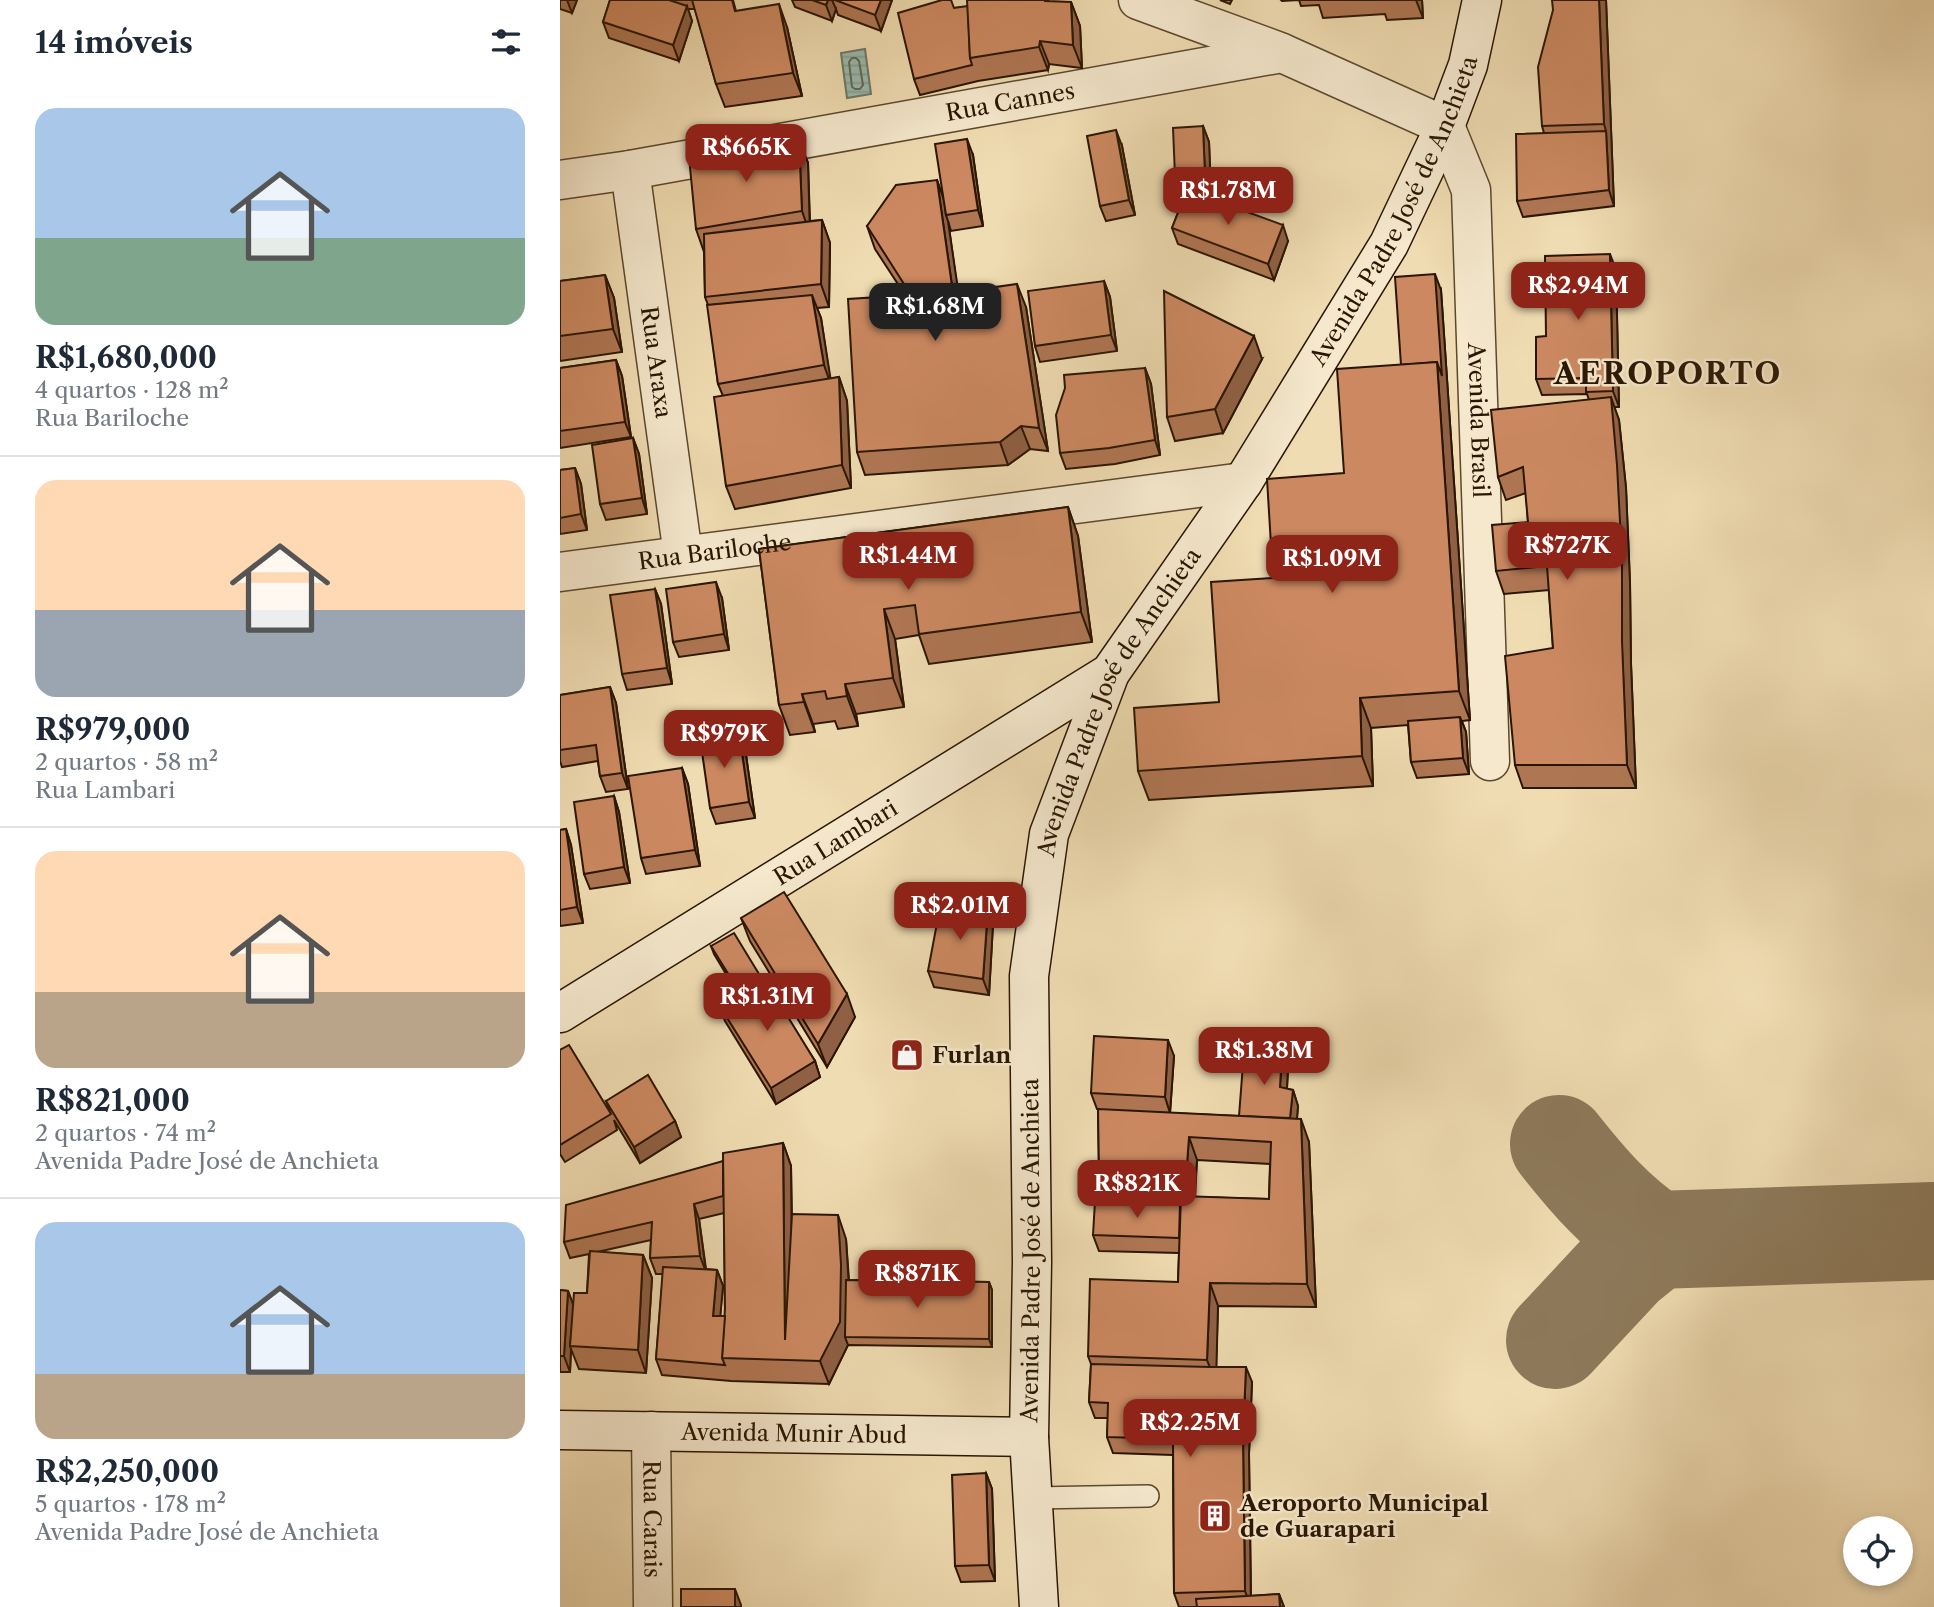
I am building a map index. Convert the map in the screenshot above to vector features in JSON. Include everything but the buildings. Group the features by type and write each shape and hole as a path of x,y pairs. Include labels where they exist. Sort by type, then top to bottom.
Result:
{"street":[{"path":"1138,0 1282,52 1445,126"},
{"name":"Avenida Padre José de Anchieta","path":"1039,1607 1028,1437 1032,1262 1029,976 1049,834 1110,673 1243,482 1389,244 1445,126 1468,65 1482,0"},
{"name":"Rua Cannes","path":"560,180 630,170 1282,52"},
{"name":"Avenida Brasil","path":"1445,126 1471,190 1490,761"},
{"name":"Rua Araxa","path":"630,170 683,555"},
{"name":"Rua Bariloche","path":"560,572 1243,482"},
{"name":"Rua Lambari","path":"560,1013 1110,673"},
{"name":"Avenida Munir Abud","path":"560,1430 1028,1437"},
{"name":"Rua Carais","path":"651,1431 653,1607"}],"lane":[{"path":"1032,1498 1147,1496"}],"water":[{"path":"865,49 871,94 847,98 841,53"}],"taxiway":[{"path":"1559,1144 1604,1196 1656,1240"},
{"path":"1555,1340 1625,1265 1656,1240 1934,1231"}],"place":[{"name":"Furlan","path":"907,1055"},
{"name":"Aeroporto Municipal de Guarapari","path":"1215,1516"}],"district":[{"name":"AEROPORTO","path":"1668,373"}]}
